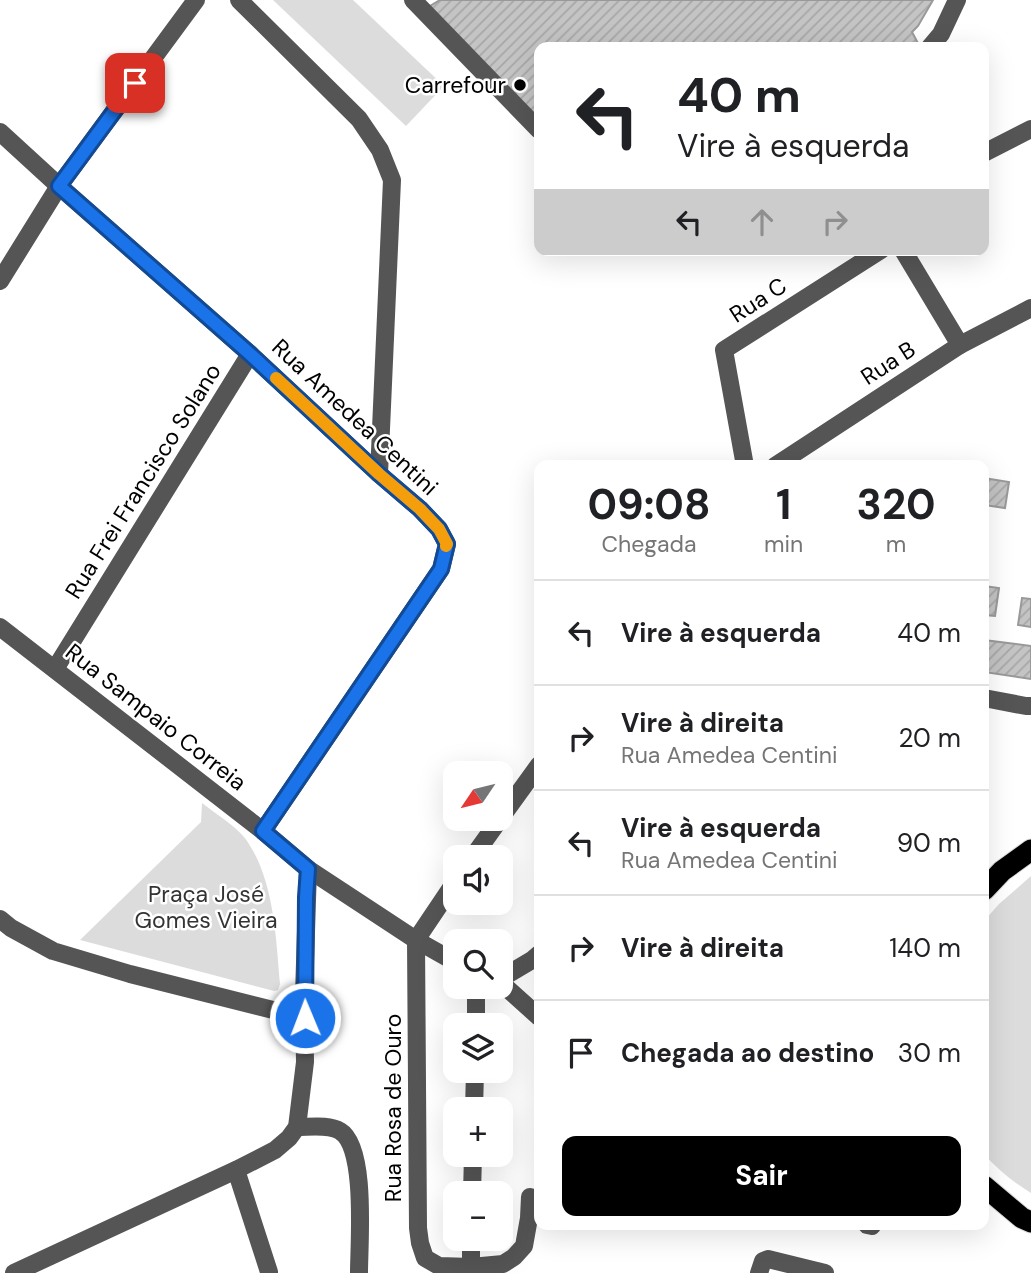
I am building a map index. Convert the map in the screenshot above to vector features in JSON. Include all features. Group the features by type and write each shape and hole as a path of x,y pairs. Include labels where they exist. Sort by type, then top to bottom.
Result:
{"highway":[{"path":"989,885 1002,871 1031,850"},
{"path":"989,1190 1031,1223"}],"street":[{"path":"0,281 59,186 196,0"},
{"path":"239,0 359,119 380,150 391,180 379,474"},
{"path":"413,0 534,125"},
{"path":"934,42 941,34 957,0"},
{"path":"989,150 1031,129"},
{"name":"Rua Amedea Centini","path":"0,132 420,509 439,529 447,544 441,569 263,831"},
{"name":"Rua C","path":"744,460 724,350 872,256"},
{"path":"908,256 960,345"},
{"name":"Rua B","path":"784,460 960,345 1031,309"},
{"name":"Rua Frei Francisco Solano","path":"55,669 250,354"},
{"name":"Rua Sampaio Correia","path":"0,626 308,869 443,955"},
{"path":"989,699 1031,706"},
{"path":"513,801 534,772"},
{"path":"14,1273 236,1170 275,1150 289,1138 297,1127 305,1062 308,869"},
{"path":"416,940 443,900"},
{"path":"0,919 52,951 130,974 305,1018"},
{"name":"Rua Rosa de Ouro","path":"416,940 420,1244 425,1258 439,1266 471,1267"},
{"path":"513,972 534,958"},
{"path":"513,993 534,1012"},
{"path":"297,1127 339,1130 349,1139 357,1161 359,1187 359,1273"},
{"path":"236,1170 269,1272"},
{"path":"471,1251 471,1267 503,1264 524,1246 530,1197"},
{"path":"759,1273 763,1261 768,1259 825,1273"}],"green space":[{"path":"273,0 353,0 444,86 406,126"},
{"name":"Praça José Gomes Vieira","path":"202,803 244,837 262,870 275,927 280,984 278,990 80,940 201,822"},
{"path":"1031,876 1031,1193 989,1160 989,915"}],"building":[{"name":"Carrefour","path":"440,0 933,0 912,32 917,42 534,42 534,117 425,9"},
{"path":"989,479 1009,482 1005,508 989,506"},
{"path":"989,587 999,588 995,616 989,615"},
{"path":"1022,598 1031,599 1031,627 1018,625"},
{"path":"989,641 1031,646 1031,679 989,673"}],"slow traffic":[{"path":"276,378 420,509 439,529 446,546"}],"place":[{"name":"Carrefour","path":"520,85"}],"route":[{"path":"135,83 59,186 250,354 420,509 439,529 447,544 441,569 263,831 308,869 305,1018"}]}
